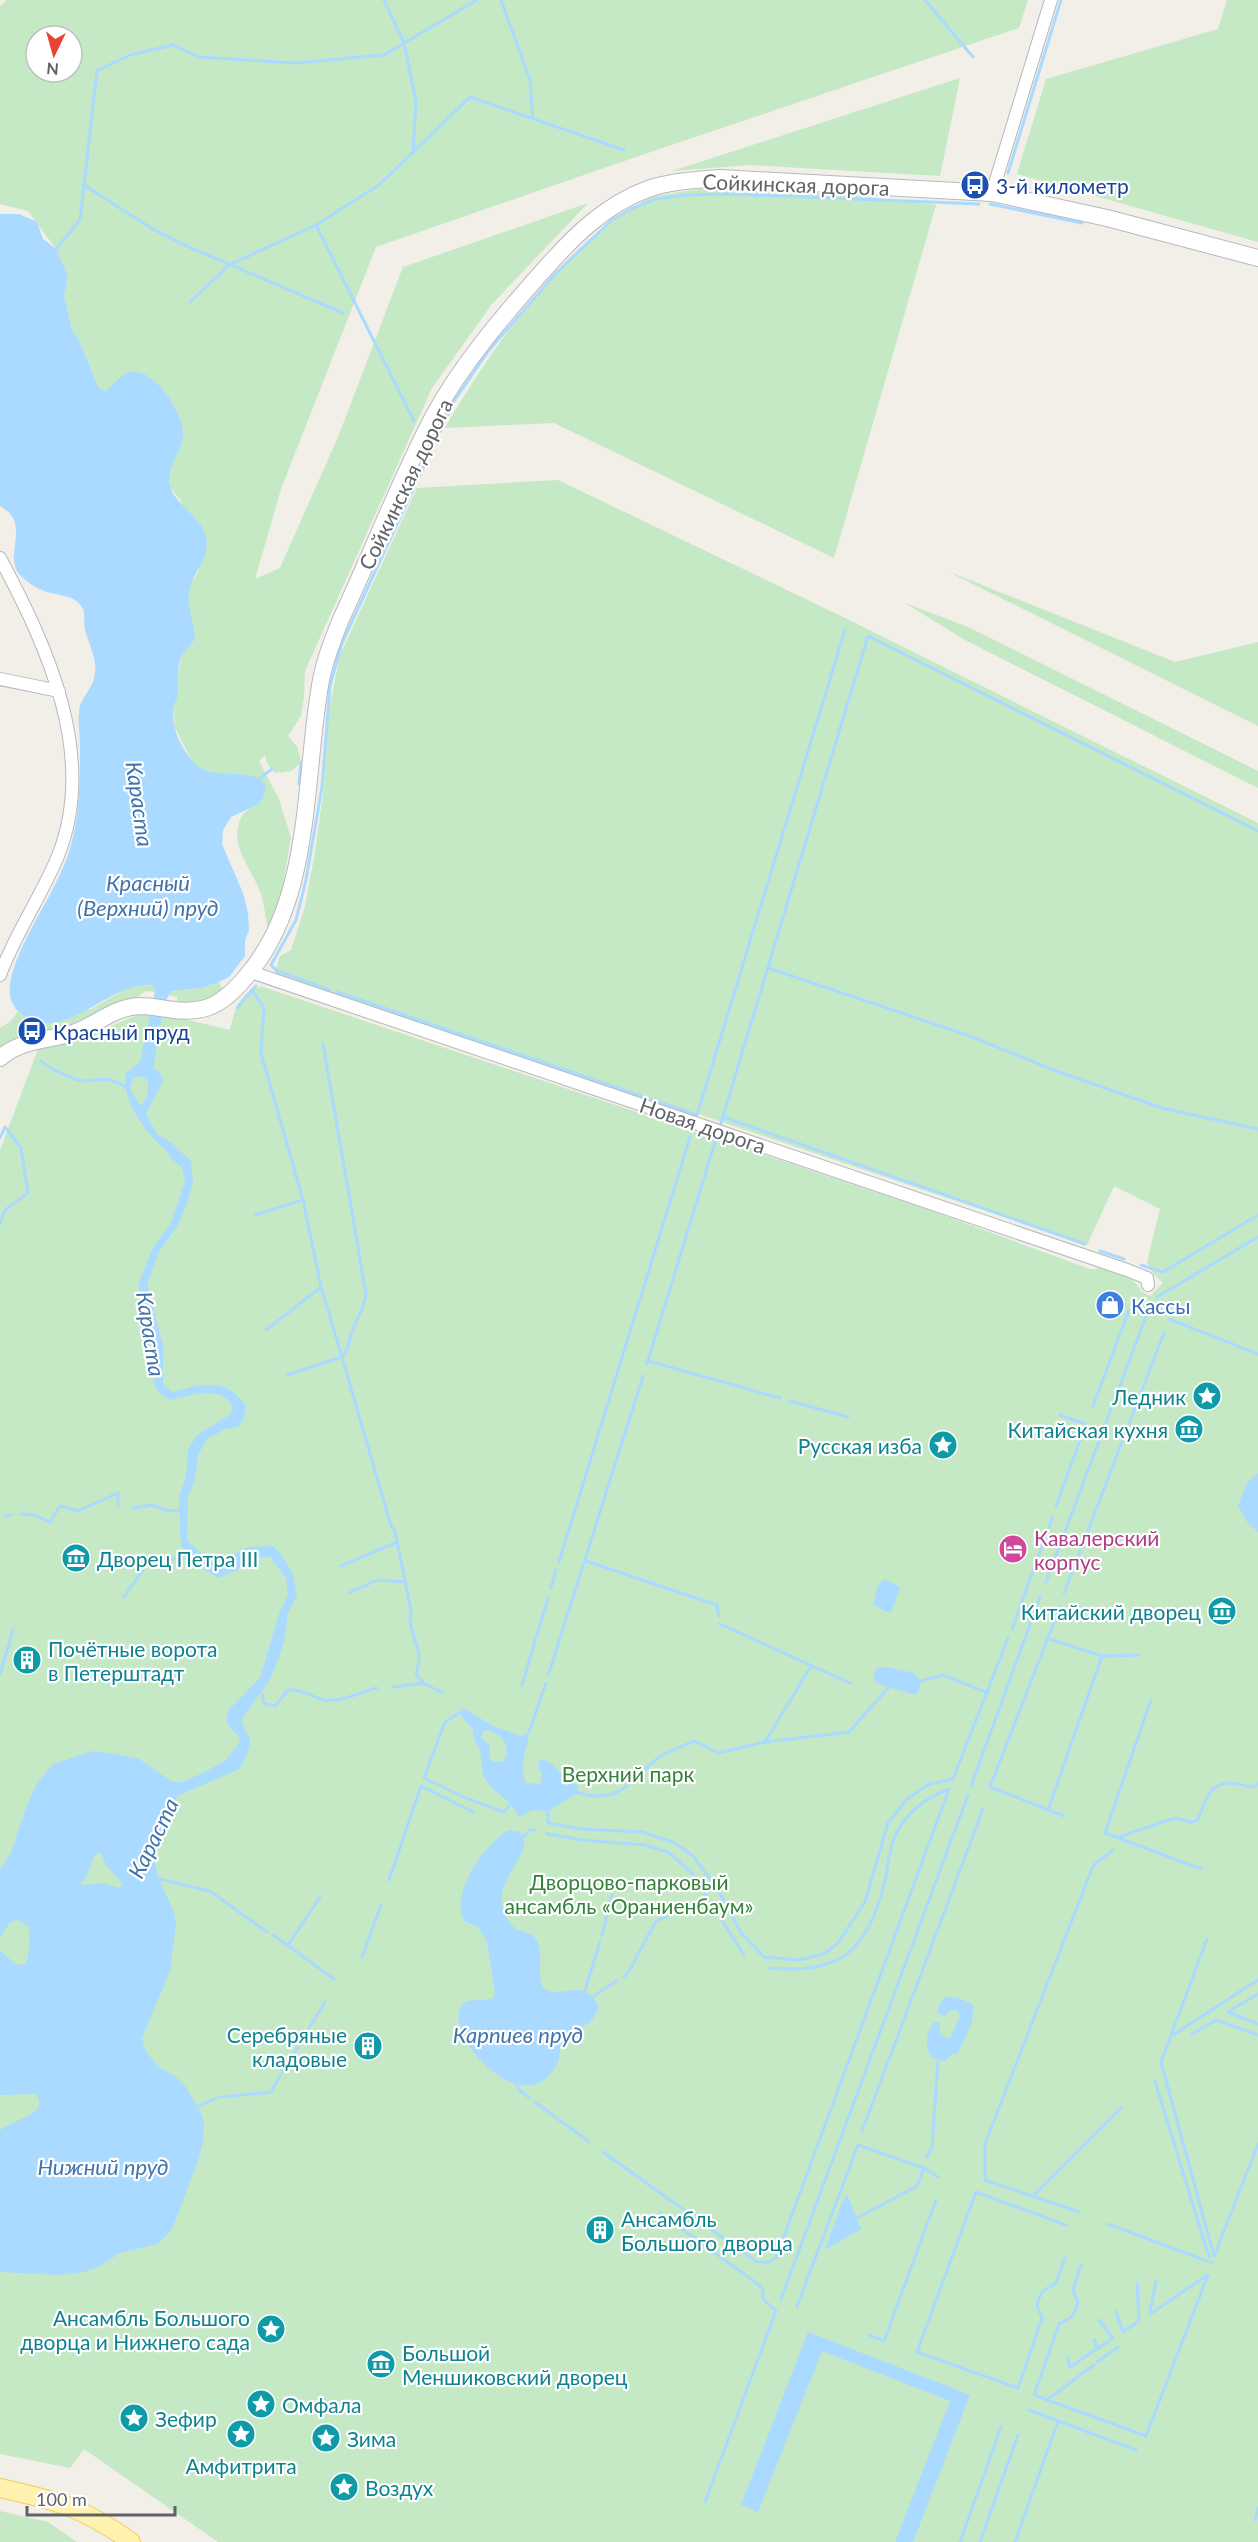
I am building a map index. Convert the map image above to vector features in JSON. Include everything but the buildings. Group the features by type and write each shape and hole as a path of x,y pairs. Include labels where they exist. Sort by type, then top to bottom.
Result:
{"main road":[{"name":"Сойкинская дорога","path":"0,1058 21,1045 76,1032 125,1008 148,1007 193,1011 216,1004 238,987 251,972 275,934 287,903 304,815 321,678 341,620 434,416 475,353 516,302 561,250 594,219 648,189 677,182 720,178 992,193 1107,218 1258,258"},
{"path":"0,2488 70,2505 88,2514 122,2539"}],"street":[{"path":"992,193 1051,0"},
{"path":"0,558 40,636 59,691 71,769 66,831 49,876 31,907 0,975"},
{"path":"0,679 59,691"},
{"name":"Новая дорога","path":"251,972 1127,1270 1147,1278 1149,1285"}],"green space":[{"path":"7,0 1028,0 1019,28 376,247 281,489 255,579 280,568 338,437 403,267 588,203 492,304 432,388 305,671 301,716 288,736 298,748 301,763 291,771 275,773 268,765 265,755 259,761 279,799 291,838 280,902 269,935 259,888 244,859 237,839 241,818 263,799 260,778 207,773 193,763 175,728 174,707 178,696 176,681 182,655 194,640 188,597 190,585 199,570 181,501 170,487 169,473 183,437 115,383 106,391 99,388 78,338 72,330 64,296 68,276 56,249 28,211 0,204 0,6"},
{"path":"1227,0 1258,0 1258,242 1017,174 1046,79 1218,29"},
{"path":"960,78 940,176 750,165 672,171"},
{"path":"712,187 854,195 936,205 834,558 554,423 445,428 503,338 527,306 578,250 605,226 648,199"},
{"name":"Верхний парк","path":"558,480 845,618 1258,823 1258,2542 218,2542 84,2449 70,2468 0,2454 0,1150 38,1049 85,1038 141,1013 175,1017 230,1030 233,1016 244,996 249,991 263,987 929,1210 1090,1269 1104,1268 1117,1272 1135,1282 1141,1291 1150,1296 1163,1283 1151,1271 1147,1262 1160,1209 1114,1186 1087,1245 274,975 280,956 291,950 305,906 324,787 327,720 340,655 417,488"},
{"path":"947,571 1175,662 1258,642 1258,726"},
{"path":"905,603 968,627 1258,771 1258,788 965,640"},
{"path":"219,982 223,991 195,1006 178,1004 177,997 168,995 171,991 202,988"},
{"path":"144,984 152,985 155,992 145,991 133,999 115,1004 57,1029 49,1031 41,1026 21,1031 21,1038 0,1052 0,1028 11,1021 18,1011 31,1019 91,1009 128,988"},
{"path":"0,2511 48,2522 77,2542 0,2542"}],"water":[{"path":"0,214 19,214 37,222 43,239 56,249 68,276 64,296 72,330 78,338 99,388 106,391 124,374 137,372 157,383 166,393 179,416 183,437 170,472 170,485 178,500 202,528 207,545 190,587 189,602 195,635 179,663 178,696 173,711 175,729 188,756 197,765 214,773 260,778 266,786 263,799 255,806 231,817 223,830 222,844 243,893 248,913 249,930 245,940 245,956 229,977 202,988 171,991 164,1005 153,1068 160,1073 163,1081 146,1114 157,1134 170,1142 191,1161 193,1182 178,1225 159,1252 147,1284 163,1345 163,1384 172,1392 203,1385 222,1386 238,1396 246,1406 244,1418 238,1427 225,1429 207,1439 198,1455 195,1479 188,1496 187,1541 219,1568 226,1566 240,1550 257,1546 273,1546 285,1560 293,1575 297,1596 288,1613 284,1643 270,1680 242,1719 250,1741 240,1769 177,1796 171,1818 158,1840 155,1863 159,1879 174,1912 176,1925 170,1971 142,2038 146,2052 158,2066 176,2077 186,2087 201,2113 204,2123 203,2142 197,2164 172,2229 158,2244 120,2253 98,2267 84,2272 61,2275 0,2272 0,2130 35,2111 39,2107 39,2099 35,2094 0,2095 0,1950 16,1965 25,1964 29,1951 29,1927 15,1920 0,1937 0,1870 11,1852 37,1783 53,1764 93,1751 115,1754 139,1759 173,1782 182,1782 226,1760 240,1742 238,1735 230,1728 226,1719 228,1711 260,1678 280,1611 288,1595 286,1578 270,1557 248,1557 236,1571 218,1578 199,1566 181,1546 179,1498 186,1476 188,1450 197,1435 231,1414 233,1407 228,1400 213,1393 170,1400 158,1392 154,1384 156,1371 154,1348 138,1284 153,1248 171,1223 185,1181 182,1167 148,1132 135,1114 125,1083 126,1073 140,1062 155,991 152,985 136,986 68,1019 51,1023 34,1021 18,1011 11,1001 10,983 15,965 29,932 62,870 73,837 79,792 79,711 81,702 93,682 95,665 85,630 82,607 69,597 36,587 20,575 15,567 14,558 15,522 10,513 0,506","holes":["139,1076 146,1078 148,1085 147,1096 141,1106 130,1089 133,1078","101,1853 106,1865 122,1883 120,1888 103,1883 82,1885 81,1882 86,1878 95,1854"]},
{"path":"1258,1473 1258,1532 1247,1522 1238,1506 1247,1483"},
{"path":"884,1579 900,1587 891,1612 886,1612 873,1604 878,1586"},
{"path":"887,1667 914,1673 921,1681 915,1695 876,1683 873,1677 877,1668"},
{"path":"463,1708 495,1727 522,1736 529,1732 523,1764 526,1783 541,1784 542,1772 538,1767 538,1762 543,1759 577,1785 578,1793 548,1811 532,1810 518,1816 511,1804 491,1787 483,1776 480,1750 474,1740 473,1730 459,1713","holes":["487,1730 501,1738 506,1746 507,1751 503,1762 494,1762 490,1758 490,1745 481,1738 482,1732"]},
{"name":"Карпиев пруд","path":"509,1830 520,1832 525,1844 503,1891 504,1912 514,1927 531,1935 537,1941 542,1986 549,1991 556,1992 586,1991 599,2007 591,2021 563,2035 558,2062 542,2081 525,2085 506,2080 489,2068 474,2052 463,2035 458,2018 462,2005 472,2000 493,1998 495,1993 487,1942 477,1926 464,1921 461,1909 462,1896 472,1870 481,1857 500,1836"},
{"path":"945,1997 960,1999 974,2006 972,2022 958,2053 952,2054 945,2061 932,2058 927,2040 934,2022 940,2023 940,2034 950,2039 960,2016 958,2011 951,2010 944,2016 938,2013 939,2005"},
{"path":"847,2194 861,2229 825,2250 842,2202"},
{"path":"808,2332 970,2395 913,2542 895,2542 950,2401 822,2351 758,2512 741,2505"}],"waterway":[{"path":"384,0 404,43 416,102 413,154"},
{"path":"56,249 80,220 97,71 130,55 173,45 199,57 295,63 384,55 477,0"},
{"path":"501,0 530,80 533,118"},
{"path":"925,0 973,57"},
{"path":"1008,173 1061,0"},
{"path":"190,302 229,265 316,225 379,185 470,97 624,150"},
{"path":"84,185 151,228 182,244 343,313"},
{"path":"330,990 277,971 271,965 296,920 306,880 322,787 330,686 342,643 454,401 489,350 556,273 612,220 656,199 687,195 728,194 979,204"},
{"path":"990,204 1082,223"},
{"path":"316,225 414,421"},
{"path":"337,992 697,1115 845,630"},
{"path":"720,1126 868,636 1258,831"},
{"path":"299,784 301,763"},
{"path":"260,778 272,769"},
{"path":"768,968 970,1036 1056,1071 1162,1108 1258,1129"},
{"path":"256,986 252,990 264,1008 261,1053 303,1200 321,1287"},
{"path":"237,1008 252,990"},
{"path":"323,1044 366,1294 348,1348 342,1357 391,1526 395,1531 411,1611 411,1627 419,1656 416,1674 423,1683"},
{"path":"41,1061 74,1079 109,1080 125,1087"},
{"path":"723,1117 1085,1244"},
{"path":"0,1138 5,1127 21,1148 28,1193 5,1210 0,1224"},
{"path":"559,1562 690,1137"},
{"path":"647,1364 716,1139"},
{"path":"255,1215 303,1200"},
{"path":"1141,1265 1163,1272 1258,1215"},
{"path":"1157,1297 1258,1237"},
{"path":"1100,1251 1124,1259"},
{"path":"266,1330 321,1287 342,1357 287,1375"},
{"path":"1093,1406 1129,1310"},
{"path":"1046,1582 1148,1311"},
{"path":"1169,1319 1258,1354"},
{"path":"1064,1593 1164,1333"},
{"path":"648,1361 780,1398"},
{"path":"549,1673 643,1376"},
{"path":"790,1401 848,1417"},
{"path":"1056,1506 1086,1424 1060,1415"},
{"path":"21,1514 34,1515 50,1522 60,1506 78,1511 118,1493 118,1505"},
{"path":"133,1508 152,1505 166,1510 179,1511"},
{"path":"6,1516 11,1515"},
{"path":"1012,1629 1053,1516"},
{"path":"341,1566 397,1542"},
{"path":"152,1565 167,1559 192,1558"},
{"path":"586,1561 717,1605 719,1616"},
{"path":"551,1588 556,1570"},
{"path":"124,1597 142,1571"},
{"path":"349,1593 377,1580 404,1582"},
{"path":"971,1786 1040,1597"},
{"path":"522,1685 548,1598"},
{"path":"1060,1607 990,1787 1064,1816"},
{"path":"720,1624 850,1683"},
{"path":"0,1674 13,1630"},
{"path":"548,1811 548,1823 580,1829 642,1832 675,1843 693,1856 716,1887 742,1934 764,1957 799,1960 824,1954 838,1943 865,1902 888,1823 907,1799 929,1784 953,1779 1008,1638"},
{"path":"1047,1638 1102,1656 1139,1655"},
{"path":"1048,1810 1102,1656"},
{"path":"765,1742 811,1666"},
{"path":"921,1681 943,1675 988,1693"},
{"path":"393,1687 423,1683 442,1693"},
{"path":"529,1732 546,1683"},
{"path":"578,1793 593,1796 614,1793 630,1783 661,1756 695,1741 718,1753 765,1742 849,1732 889,1687"},
{"path":"262,1694 264,1704 275,1706 288,1690 331,1700 377,1688"},
{"path":"1151,1700 1105,1833 1201,1869"},
{"path":"459,1713 445,1722 424,1778 466,1798 504,1812 511,1804"},
{"path":"1119,1837 1175,1818 1191,1822 1197,1821 1208,1796 1216,1787 1230,1783 1255,1787 1258,1783"},
{"path":"389,1880 421,1786 473,1812"},
{"path":"768,1968 815,1967 833,1962 848,1953 860,1941 870,1925 878,1905 891,1847 899,1827 917,1807 949,1789"},
{"path":"603,2152 757,2262 768,2262 776,2258 949,1789"},
{"path":"781,2299 968,1795"},
{"path":"862,2131 983,1809"},
{"path":"523,1837 530,1830 535,1830"},
{"path":"547,1834 582,1840 645,1845 668,1852 692,1873 744,1955"},
{"path":"1079,2212 985,2180 985,2144 1093,1866 1113,1850"},
{"name":"Караста","path":"159,1879 210,1891 267,1932"},
{"path":"602,1935 612,1895"},
{"path":"288,1945 320,1897"},
{"path":"624,1977 656,1921 708,1898"},
{"path":"362,1957 381,1905"},
{"path":"273,1935 334,1979"},
{"path":"1207,1939 1161,2062 1214,2256"},
{"path":"585,1990 600,1942"},
{"path":"1173,2035 1258,1980"},
{"path":"594,1996 616,1981"},
{"path":"1228,2012 1258,1994"},
{"path":"282,2073 325,2002"},
{"path":"1228,2012 1258,2024"},
{"path":"1192,2034 1216,2020 1258,2035"},
{"path":"927,2157 932,2147 938,2061"},
{"path":"221,2097 271,2092 280,2076"},
{"path":"1155,2081 1209,2257"},
{"path":"516,2084 519,2090 530,2098"},
{"path":"197,2107 217,2098"},
{"path":"535,2102 588,2141"},
{"path":"1033,2196 1122,2107"},
{"path":"1215,2254 1258,2144"},
{"path":"797,2306 858,2145 924,2168 938,2177"},
{"path":"857,2218 917,2186 924,2168"},
{"path":"1065,2258 1056,2283 1043,2291 1039,2298 1037,2305 1042,2318 1018,2388 917,2352 976,2192 1066,2225"},
{"path":"869,2335 884,2341 936,2200"},
{"path":"660,2213 759,2285 763,2290 763,2299 776,2311 705,2502"},
{"path":"1108,2224 1207,2261"},
{"path":"1081,2265 1073,2290 1078,2303 1076,2309 1072,2317 1059,2324 1034,2395 1146,2436 1208,2275"},
{"path":"1150,2314 1206,2276"},
{"path":"1150,2312 1156,2282"},
{"path":"1116,2312 1123,2332 1139,2321 1137,2283"},
{"path":"1067,2358 1070,2367 1113,2338 1099,2320"},
{"path":"1094,2339 1097,2349"},
{"path":"1097,2362 1118,2347"},
{"path":"1047,2400 1094,2365"},
{"path":"1029,2410 1136,2450"},
{"path":"1015,2542 1058,2421"},
{"path":"960,2542 1001,2427"},
{"path":"980,2542 1018,2435"},
{"path":"1255,2520 1258,2508"}],"place":[{"name":"3-й километр","path":"975,185"},
{"name":"Красный пруд","path":"32,1031"},
{"name":"Кассы","path":"1110,1305"},
{"name":"Ледник","path":"1207,1396"},
{"name":"Китайская кухня","path":"1189,1429"},
{"name":"Русская изба","path":"943,1445"},
{"name":"Кавалерский корпус","path":"1013,1549"},
{"name":"Дворец Петра III","path":"76,1558"},
{"name":"Китайский дворец","path":"1222,1611"},
{"name":"Почётные ворота в Петерштадт","path":"27,1660"},
{"name":"Серебряные кладовые","path":"368,2046"},
{"name":"Ансамбль Большого дворца","path":"600,2230"},
{"name":"Ансамбль Большого дворца и Нижнего сада","path":"271,2329"},
{"name":"Большой Меншиковский дворец","path":"381,2364"},
{"name":"Омфала","path":"261,2404"},
{"name":"Зефир","path":"134,2418"},
{"name":"Амфитрита","path":"241,2434"},
{"name":"Зима","path":"326,2438"},
{"name":"Воздух","path":"344,2487"}],"water label":[{"name":"Красный (Верхний) пруд","path":"148,894"},
{"name":"Нижний пруд","path":"103,2166"}],"park label":[{"name":"Дворцово-парковый ансамбль «Ораниенбаум»","path":"629,1893"}]}
